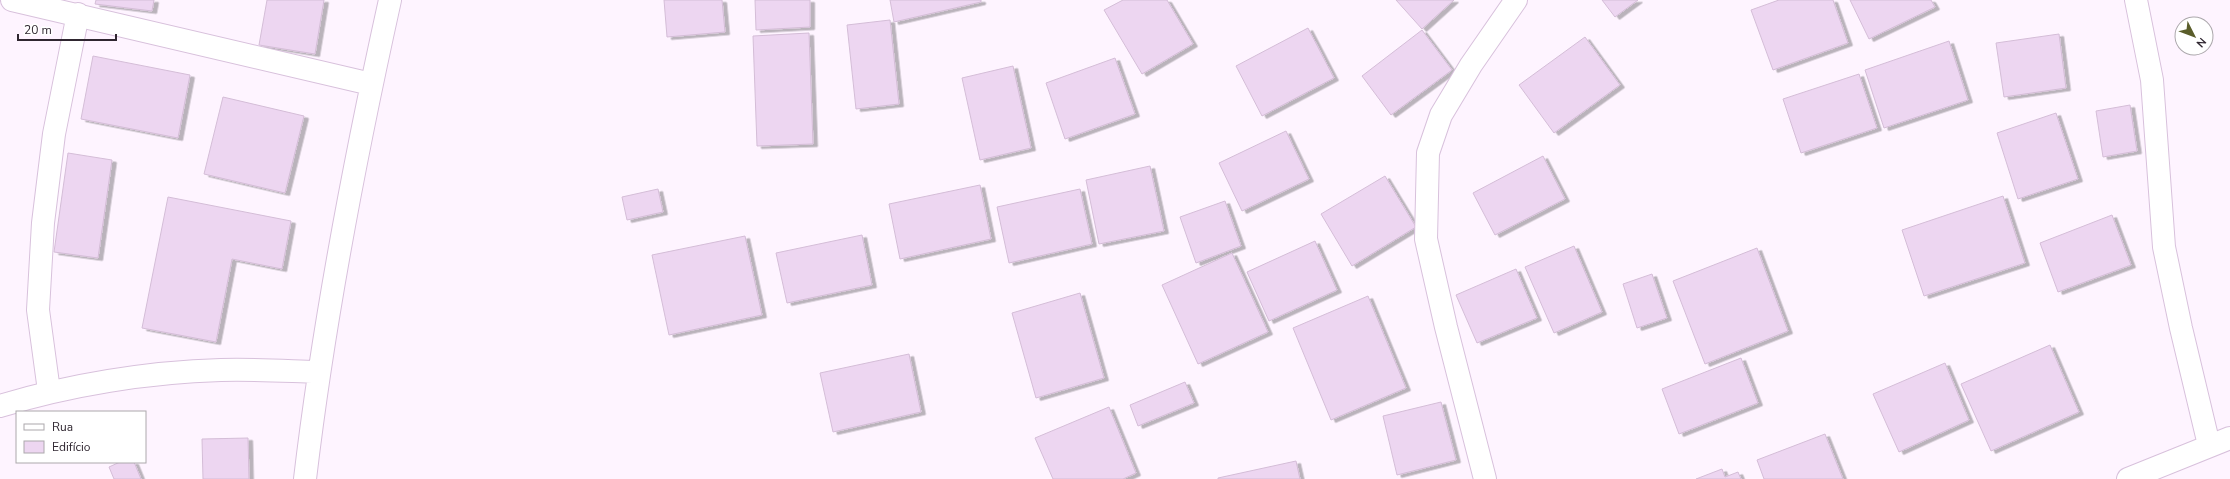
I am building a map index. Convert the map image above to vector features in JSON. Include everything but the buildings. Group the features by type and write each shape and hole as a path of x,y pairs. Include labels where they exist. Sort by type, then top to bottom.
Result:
{"street":[{"path":"12,0 78,14 371,84"},
{"path":"305,479 318,372 371,84 390,0"},
{"path":"1485,479 1446,327 1426,239 1428,153 1441,115 1471,65 1516,0"},
{"path":"2136,0 2152,80 2164,247 2181,328 2209,445"},
{"path":"49,392 38,310 43,223 54,134 78,14"},
{"path":"0,406 49,392 131,378 220,370 318,372"},
{"path":"2128,479 2209,445 2230,438"}]}
